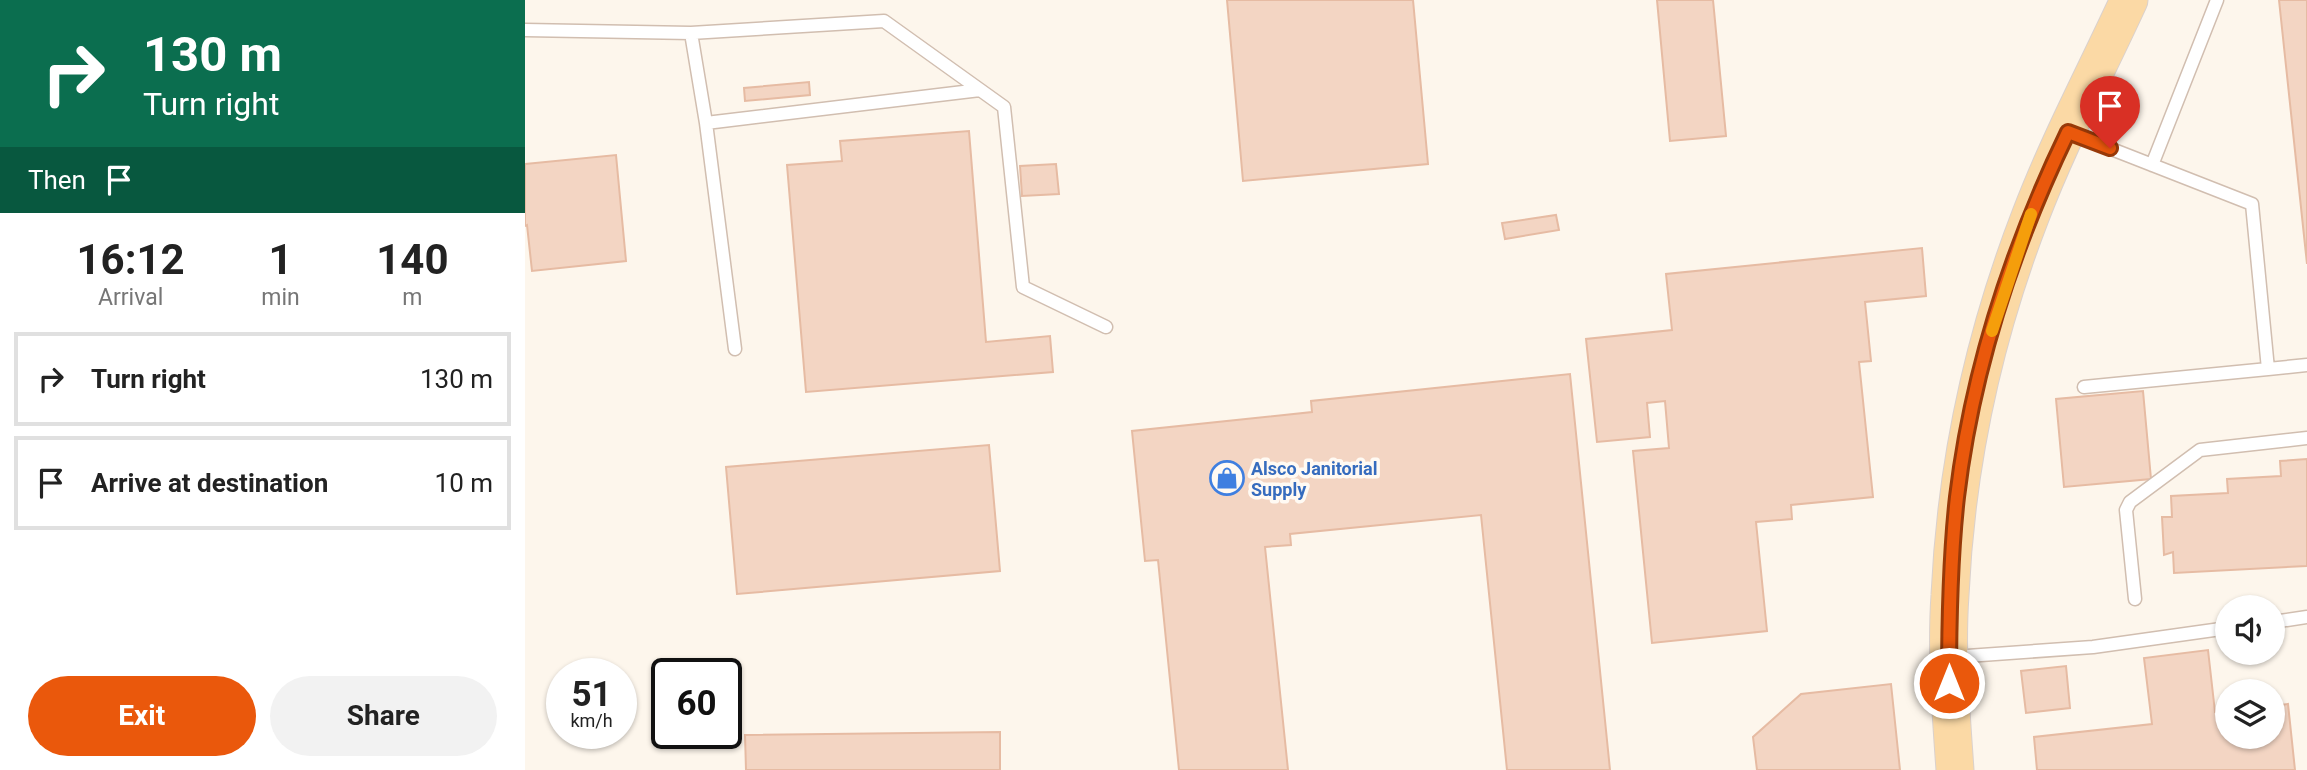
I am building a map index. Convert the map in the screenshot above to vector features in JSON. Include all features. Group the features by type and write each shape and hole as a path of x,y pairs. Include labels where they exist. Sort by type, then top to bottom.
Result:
{"main road":[{"path":"1955,770 1949,658 1949,597 1957,496 1975,395 1997,309 2026,228 2129,0"}],"lane":[{"path":"2152,165 2217,0"},
{"path":"525,30 691,33 884,21 1004,107 1023,287 1106,327"},
{"path":"691,33 706,123 735,349"},
{"path":"706,123 981,90"},
{"path":"2068,132 2252,204 2268,369"},
{"path":"2084,387 2307,365"},
{"path":"2135,599 2126,510 2130,502 2200,450 2307,438"},
{"path":"2285,620 2307,617"},
{"path":"1949,658 2093,648 2215,630"}],"building":[{"path":"1227,0 1413,0 1428,164 1243,181"},
{"path":"1657,0 1713,0 1726,136 1670,141"},
{"path":"2279,0 2307,0 2307,264"},
{"path":"809,82 810,95 745,101 744,88"},
{"path":"969,131 986,342 1050,336 1053,372 806,392 787,165 842,161 840,141"},
{"path":"616,155 626,261 532,271 527,225 525,226 525,164"},
{"path":"1056,164 1059,194 1022,196 1020,166"},
{"path":"1556,215 1559,230 1505,239 1502,223"},
{"path":"1922,248 1926,296 1865,302 1871,361 1859,362 1873,497 1791,505 1792,519 1756,522 1767,631 1652,643 1633,451 1669,448 1665,401 1647,403 1650,437 1597,442 1586,339 1672,330 1666,274"},
{"path":"1570,374 1610,770 1507,770 1481,515 1290,534 1291,545 1265,547 1288,770 1179,770 1158,560 1145,561 1132,431 1312,412 1311,401"},
{"path":"2143,391 2151,479 2064,487 2056,399"},
{"path":"989,445 1000,571 737,594 726,467"},
{"path":"2307,459 2307,566 2174,573 2173,552 2164,555 2162,517 2172,517 2171,496 2228,493 2227,479 2281,476 2280,461"},
{"path":"2208,650 2215,712 2215,749 2285,749 2285,704 2288,704 2295,770 2037,770 2034,737 2152,724 2144,658"},
{"path":"2066,666 2070,708 2026,713 2021,671"},
{"path":"1891,684 1900,770 1757,770 1753,737 1801,694"},
{"path":"1000,732 1000,770 746,770 745,735"}],"slow traffic":[{"path":"1992,331 1997,309 2031,214"}],"place":[{"name":"Alsco Janitorial Supply","path":"1227,478"}],"route":[{"path":"1949,683 1949,597 1957,496 1975,395 1997,309 2030,216 2068,132 2110,148"}]}
